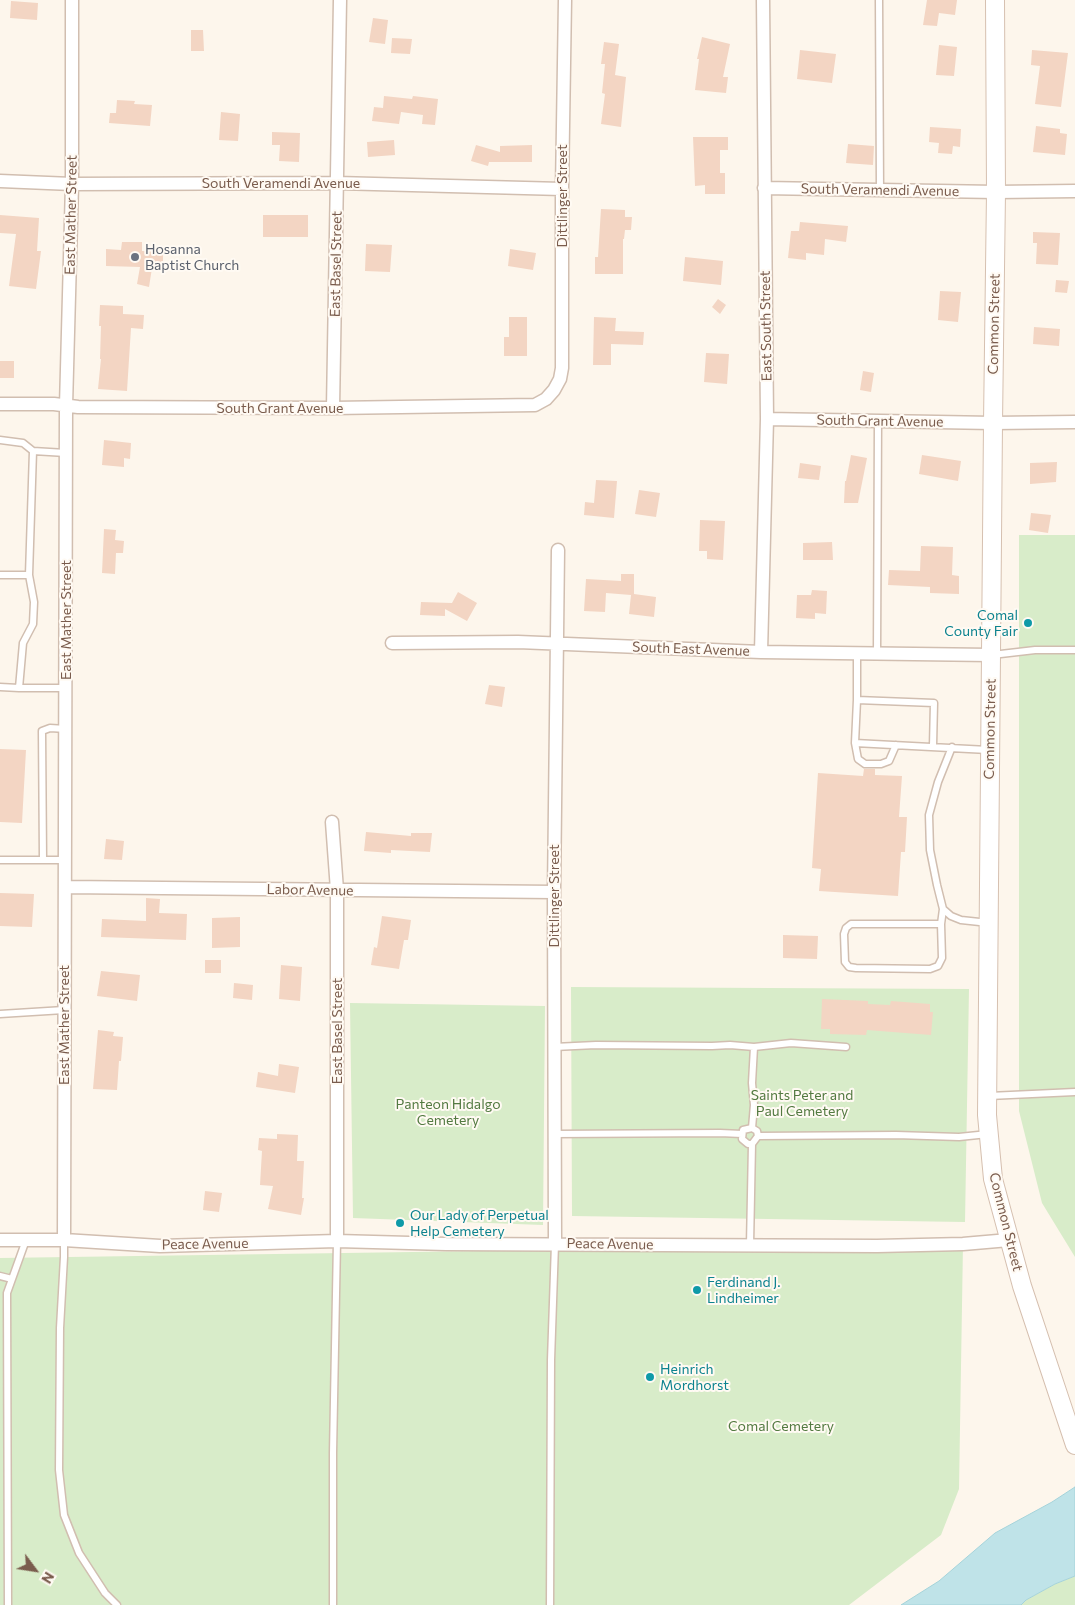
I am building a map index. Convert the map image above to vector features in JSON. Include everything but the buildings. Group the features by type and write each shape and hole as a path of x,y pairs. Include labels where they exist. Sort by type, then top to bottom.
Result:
{"main road":[{"name":"Common Street","path":"995,0 996,192 990,750 989,1134 993,1179 1009,1240 1022,1286 1074,1442"}],"street":[{"name":"East Mather Street","path":"64,1240 66,406 72,184 72,0"},
{"name":"East Basel Street","path":"333,408 340,0"},
{"name":"Dittlinger Street","path":"554,390 560,380 562,368 565,0"},
{"name":"East South Street","path":"761,652 767,418 763,0"},
{"name":"South Veramendi Avenue","path":"0,181 72,184 337,183 562,188"},
{"name":"South Veramendi Avenue","path":"764,188 996,192 1075,191"},
{"name":"South Grant Avenue","path":"0,404 54,404 78,407 333,408 535,405 546,399 554,390"},
{"name":"South Grant Avenue","path":"767,418 993,423 1075,422"},
{"name":"Dittlinger Street","path":"555,1243 554,892 558,550"},
{"name":"South East Avenue","path":"392,643 557,644 761,652 991,655"},
{"name":"East Basel Street","path":"332,822 337,890 337,1241"},
{"name":"Labor Avenue","path":"66,887 554,892"},
{"name":"Peace Avenue","path":"0,1240 64,1240 160,1246 337,1241 446,1244 555,1243 877,1246 963,1244 1009,1240"}],"lane":[{"path":"880,0 880,190"},
{"path":"877,654 878,420"},
{"path":"0,440 23,442 33,451 66,453"},
{"path":"19,688 23,644 33,624 34,602 29,575 33,451"},
{"path":"0,576 29,575"},
{"path":"991,655 1035,650 1075,650"},
{"path":"857,653 855,743 858,759 865,764 881,764 889,761 896,745"},
{"path":"0,687 66,688"},
{"path":"857,700 934,703 933,746"},
{"path":"43,860 42,732 50,728 66,729"},
{"path":"855,743 990,750"},
{"path":"941,924 851,924 846,928 844,934 844,962 849,967 856,968 930,969 938,966 942,958 941,924 943,909 930,850 929,815 938,782 952,747"},
{"path":"0,860 65,860"},
{"path":"943,909 951,916 961,920 989,923"},
{"path":"0,1014 64,1010"},
{"path":"554,1047 596,1045 730,1045 754,1047 791,1044 846,1047"},
{"path":"752,1128 754,1047"},
{"path":"988,1096 1075,1092"},
{"path":"752,1144 744,1142 742,1139 744,1130 752,1128 757,1131 758,1136"},
{"path":"554,1134 742,1134"},
{"path":"758,1136 896,1135 959,1137 989,1134"},
{"path":"750,1245 752,1144 758,1136"},
{"path":"8,1605 7,1293 26,1240"},
{"path":"64,1240 60,1328 59,1470 64,1515 79,1553 105,1593 117,1605"},
{"path":"333,1605 337,1241"},
{"path":"550,1605 551,1360 555,1243"},
{"path":"0,1276 12,1279"}],"green space":[{"path":"1019,535 1075,535 1075,1257 1042,1203 1019,1111"},
{"name":"Saints Peter and Paul Cemetery","path":"571,987 969,989 965,1222 572,1216"},
{"name":"Panteon Hidalgo Cemetery","path":"350,1003 545,1006 543,1225 353,1218"},
{"name":"Comal Cemetery","path":"963,1244 959,1489 941,1535 849,1605 0,1605 0,1258"},
{"path":"1075,1576 1075,1605 1021,1605 1026,1600 1055,1584"}],"water":[{"path":"1075,1487 1075,1576 1055,1584 1026,1600 1021,1605 901,1605 939,1581 995,1533 1052,1502"}],"place":[{"name":"Hosanna Baptist Church","path":"135,257"},
{"name":"Comal County Fair","path":"1028,623"},
{"name":"Our Lady of Perpetual Help Cemetery","path":"400,1223"},
{"name":"Ferdinand J. Lindheimer","path":"697,1290"},
{"name":"Heinrich Mordhorst","path":"650,1377"}]}
